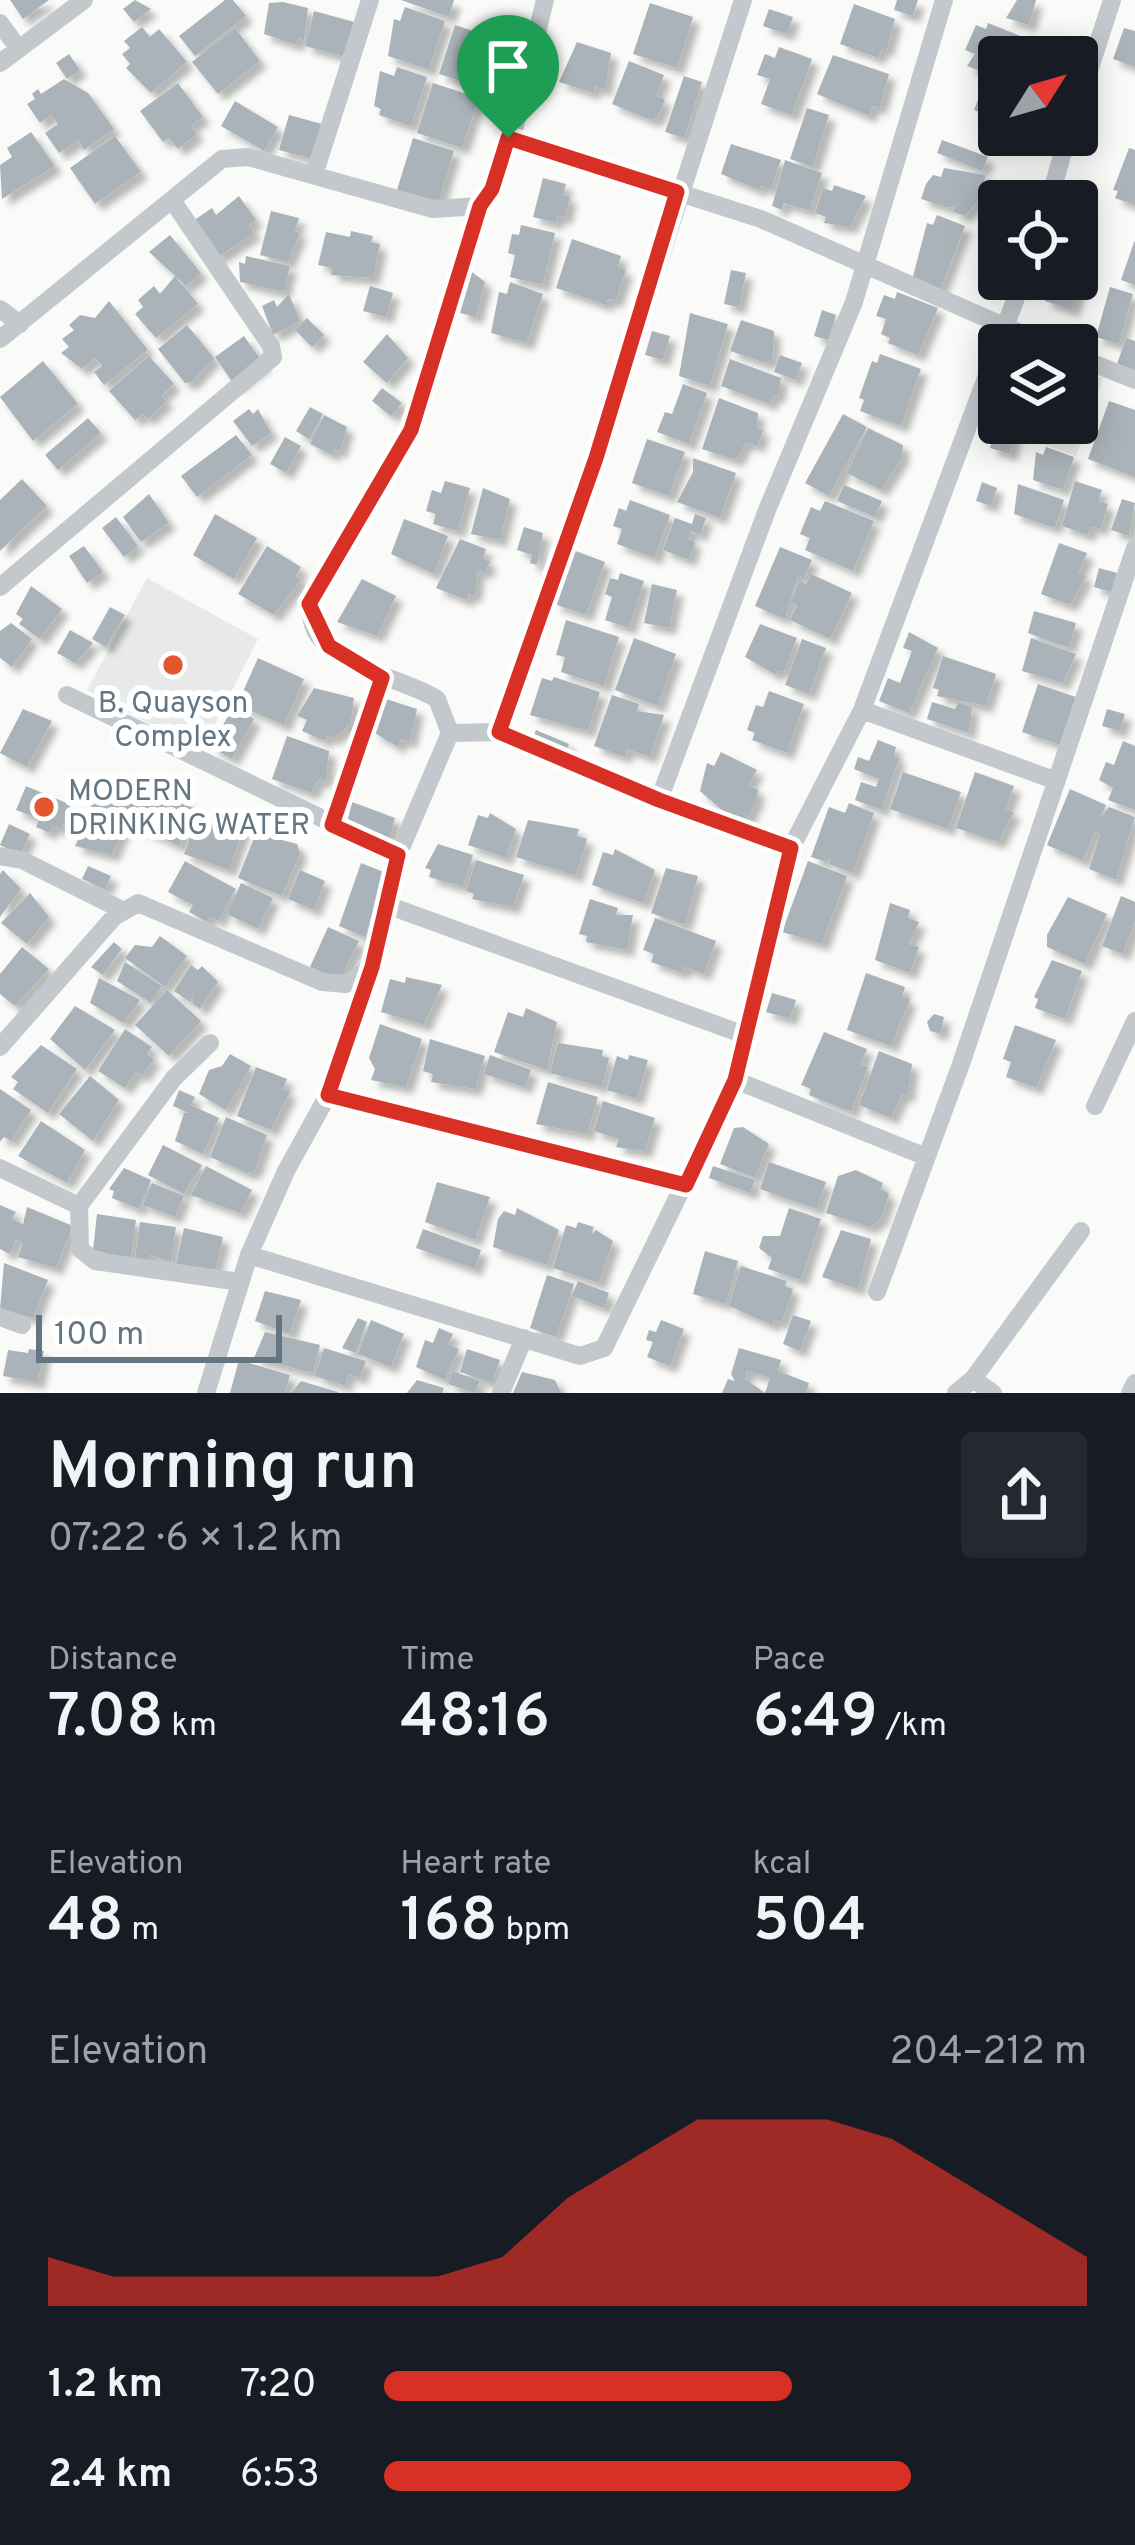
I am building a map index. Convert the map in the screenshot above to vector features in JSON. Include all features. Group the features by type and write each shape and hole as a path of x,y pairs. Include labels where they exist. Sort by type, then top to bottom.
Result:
{"street":[{"path":"0,63 84,0"},
{"path":"314,176 370,0"},
{"path":"206,1393 249,1255 286,1171 328,1095 372,967 398,855 450,733 437,699 382,678 329,646 309,604 411,430 480,206 492,189 508,138 545,0"},
{"path":"499,732 596,458 677,192 743,0"},
{"path":"659,800 767,510 854,302 862,262 944,0"},
{"path":"1098,43 1112,0"},
{"path":"0,23 17,48"},
{"path":"508,138 677,192 862,262 996,324"},
{"path":"0,339 222,158 248,157 433,209 480,206"},
{"path":"0,586 273,358 272,346 172,200"},
{"path":"0,309 20,324"},
{"path":"1098,365 1135,380"},
{"path":"249,1255 580,1357 604,1348 735,1080 742,1034 791,848 862,710 978,393"},
{"path":"877,1292 961,1064 1135,548"},
{"path":"1114,616 1135,622"},
{"path":"332,825 382,678"},
{"path":"67,694 398,855"},
{"path":"862,710 1054,780"},
{"path":"450,733 499,732 659,800 791,848"},
{"path":"0,856 22,860 122,910"},
{"path":"0,1047 122,910 138,904 337,986 372,967"},
{"path":"387,905 742,1034"},
{"path":"1095,1106 1135,1021"},
{"path":"210,1043 174,1078 80,1206 80,1249 95,1261 240,1282"},
{"path":"735,1080 924,1156"},
{"path":"328,1095 686,1185"},
{"path":"0,1168 80,1206"},
{"path":"956,1393 973,1379 1081,1231"},
{"path":"0,1317 22,1325"},
{"path":"501,1393 524,1338"},
{"path":"973,1379 993,1393"},
{"path":"1130,1393 1135,1383"}],"shaded area":[{"path":"1042,444 1080,444 1076,456"},
{"name":"B. Quayson Complex","path":"147,578 258,639 201,752 87,690"}],"building":[{"path":"10,0 49,0 23,19"},
{"path":"135,0 151,9 134,22 123,9"},
{"path":"225,0 233,0 246,16 195,56 179,36"},
{"path":"401,0 454,0 449,17"},
{"path":"897,0 918,0 913,16 894,10"},
{"path":"1017,0 1036,0 1029,25 1006,18"},
{"path":"269,3 308,8 304,39 298,38 297,45 264,34"},
{"path":"650,3 693,17 677,68 633,54"},
{"path":"854,4 895,19 887,50 882,49 878,58 840,44"},
{"path":"405,7 445,21 429,70 388,56 394,19 400,21"},
{"path":"769,9 793,17 787,34 763,26"},
{"path":"314,11 354,22 345,57 305,46"},
{"path":"988,23 1020,36 978,36 978,70 967,66 975,54 965,50 976,25 986,29"},
{"path":"455,25 497,39 494,50 503,53 493,82 484,79 481,88 439,74"},
{"path":"142,27 150,37 159,29 187,62 151,93 126,68 130,64 122,54 130,48 124,41"},
{"path":"235,28 260,61 218,94 192,62"},
{"path":"1124,28 1135,31 1135,67 1113,59"},
{"path":"577,42 611,53 605,90 595,86 593,93 559,82"},
{"path":"779,47 812,59 792,115 761,104 770,79 757,75 765,54 775,58"},
{"path":"69,54 80,70 67,79 56,63"},
{"path":"833,55 889,74 880,108 873,106 869,116 817,94"},
{"path":"629,61 664,75 656,96 665,99 658,117 651,120 612,104"},
{"path":"397,67 427,77 411,126 379,115 381,109 374,106 380,71 394,76"},
{"path":"684,76 702,82 684,138 665,132"},
{"path":"64,79 88,93 114,129 84,150 78,140 59,153 45,133 58,124 51,115 40,123 27,104 38,89 41,94"},
{"path":"178,83 203,117 191,126 197,134 178,149 169,138 163,142 140,111"},
{"path":"433,83 479,98 462,148 417,133"},
{"path":"235,101 278,127 264,151 221,126"},
{"path":"807,108 829,115 813,167 790,159"},
{"path":"289,115 322,124 313,159 279,150"},
{"path":"31,132 55,166 2,199 0,165 12,157 7,148"},
{"path":"115,136 141,172 95,204 70,168"},
{"path":"413,138 454,151 438,204 397,190"},
{"path":"942,140 988,157 982,171 937,153"},
{"path":"731,144 781,160 771,189 761,186 759,190 721,174"},
{"path":"1129,148 1135,150 1135,205 1115,198 1118,191 1113,190"},
{"path":"785,160 822,173 810,211 784,203 782,210 772,206"},
{"path":"944,168 986,175 978,180 978,200 965,216 953,212 956,205 948,208 921,199 933,175 941,177"},
{"path":"543,178 566,184 563,195 570,197 565,218 558,216 556,223 533,217"},
{"path":"834,185 866,196 850,227 824,223 826,217 815,213 823,188 832,191"},
{"path":"239,196 256,220 249,225 254,233 217,258 193,221 212,208 216,215"},
{"path":"271,211 299,218 295,231 300,233 288,262 260,255"},
{"path":"937,215 965,226 940,291 912,280 927,223 933,225"},
{"path":"521,225 555,233 543,285 510,277 515,255 508,253 512,234 519,235"},
{"path":"351,231 373,236 371,242 380,244 373,278 331,275 332,268 318,265 326,232 350,237"},
{"path":"170,235 201,273 186,286 149,252"},
{"path":"572,239 621,256 618,267 626,270 616,301 608,299 606,305 556,288"},
{"path":"1135,242 1135,285 1121,280"},
{"path":"246,256 290,266 284,292 240,282 239,262 245,264"},
{"path":"731,270 746,273 739,307 724,304"},
{"path":"472,272 485,282 476,317 460,313"},
{"path":"175,276 198,304 156,338 135,314 143,307 138,300 154,286 160,294"},
{"path":"510,282 543,294 527,343 491,333 499,292 507,294"},
{"path":"370,286 393,293 386,317 363,311"},
{"path":"1110,287 1133,294 1119,344 1098,338"},
{"path":"897,292 938,308 918,355 888,343 890,338 881,334 886,319 876,316 884,295 895,299"},
{"path":"289,294 300,321 273,335 262,306 274,300 277,307"},
{"path":"1045,300 1075,300 1072,310"},
{"path":"109,301 148,350 104,385 94,372 102,366 95,358 82,369 61,353 69,347 62,339 74,330 69,325 80,315 95,318"},
{"path":"822,310 836,315 828,340 814,336"},
{"path":"690,313 728,324 710,386 679,376"},
{"path":"307,318 324,335 312,347 295,330"},
{"path":"741,320 774,331 773,358 766,363 730,351"},
{"path":"187,325 214,358 192,382 185,383 158,349"},
{"path":"652,331 670,336 663,360 645,355"},
{"path":"387,334 408,358 387,383 363,362"},
{"path":"244,336 264,364 235,386 215,357"},
{"path":"1126,338 1135,341 1135,370 1117,364"},
{"path":"880,354 921,369 901,426 860,411 864,400 859,398 872,361 877,363"},
{"path":"780,355 802,363 796,380 774,372"},
{"path":"149,356 174,384 161,396 167,401 147,419 143,414 135,420 109,391"},
{"path":"730,359 781,378 778,397 773,395 770,404 721,386"},
{"path":"43,361 78,404 33,441 0,397"},
{"path":"683,384 707,393 689,444 657,432 665,412 672,414"},
{"path":"382,388 402,403 391,416 372,401"},
{"path":"719,398 758,413 757,428 763,430 758,446 746,442 736,460 702,449"},
{"path":"1109,401 1135,410 1135,477 1088,459 1093,444 1098,444"},
{"path":"310,407 323,414 309,439 296,431"},
{"path":"249,409 253,414 258,409 271,433 252,446 233,421"},
{"path":"843,414 867,427 829,496 805,483"},
{"path":"324,415 347,427 340,452 335,449 332,455 310,444"},
{"path":"88,418 101,433 58,470 45,455"},
{"path":"868,428 903,445 902,457 881,490 847,473"},
{"path":"236,435 252,455 197,497 181,476"},
{"path":"285,437 301,446 286,473 270,464"},
{"path":"647,439 685,452 669,496 632,483"},
{"path":"991,444 1013,444 1010,454 990,448"},
{"path":"1046,447 1074,457 1063,490 1033,480 1036,452 1043,455"},
{"path":"693,458 736,473 720,518 677,502 693,472"},
{"path":"22,479 47,506 0,551 0,500"},
{"path":"445,481 470,488 458,531 433,524 436,514 426,511 432,490 441,493"},
{"path":"1075,481 1102,490 1098,501 1108,504 1101,529 1091,526 1088,535 1062,526"},
{"path":"982,482 997,488 991,506 976,501"},
{"path":"1018,484 1064,500 1055,528 1014,514"},
{"path":"844,485 882,501 875,517 837,501"},
{"path":"483,488 510,499 500,540 471,534"},
{"path":"149,494 169,523 141,542 123,517"},
{"path":"1122,499 1135,503 1129,536 1111,530"},
{"path":"630,500 670,515 655,558 617,544 622,529 613,526 619,508 626,511"},
{"path":"825,501 874,521 853,571 805,550 810,538 800,534 811,507 820,511"},
{"path":"215,514 257,538 234,579 193,555"},
{"path":"695,514 706,518 700,535 691,531 688,539 695,542 689,560 663,550 675,518 692,524"},
{"path":"116,517 138,546 124,557 102,528"},
{"path":"404,519 448,536 434,574 391,554"},
{"path":"524,527 543,533 537,565 530,563 532,555 517,550"},
{"path":"460,539 486,549 483,559 490,561 485,573 478,570 475,596 469,594 467,600 436,588"},
{"path":"1059,543 1087,553 1079,573 1086,576 1070,605 1041,594"},
{"path":"84,546 103,572 87,583 69,556"},
{"path":"267,546 301,567 296,576 301,579 274,615 238,594"},
{"path":"780,547 812,560 804,578 798,575 785,619 755,606"},
{"path":"573,550 605,562 586,615 554,604"},
{"path":"1099,568 1117,573 1111,592 1094,587"},
{"path":"620,573 644,581 629,628 605,620 612,597 605,594 610,578 618,580"},
{"path":"811,574 852,593 830,639 790,620 797,605 790,602 800,581 806,584"},
{"path":"362,579 396,596 377,636 337,622"},
{"path":"652,584 677,590 669,628 644,623"},
{"path":"31,586 62,609 40,639 19,624 23,619 16,614"},
{"path":"110,607 125,615 106,647 92,639"},
{"path":"1034,611 1076,623 1069,648 1028,633"},
{"path":"566,620 619,637 604,686 561,672 565,657 556,655"},
{"path":"11,623 32,639 12,667 0,658 0,631"},
{"path":"760,624 797,638 784,672 778,670 776,675 745,657"},
{"path":"70,630 93,643 75,663 57,653"},
{"path":"909,632 938,648 909,713 879,701 888,678 900,683 912,651 903,648"},
{"path":"634,638 676,654 658,706 615,690"},
{"path":"1031,638 1076,654 1063,683 1022,671"},
{"path":"802,639 826,648 809,694 785,685"},
{"path":"943,656 996,674 986,706 937,696 939,690 933,688"},
{"path":"258,658 304,679 284,725 237,705"},
{"path":"554,677 600,692 588,731 530,715 542,678 552,681"},
{"path":"1038,684 1076,697 1061,745 1022,732"},
{"path":"314,688 354,698 351,723 325,741 302,731 307,720 297,716"},
{"path":"769,691 804,704 787,753 752,740 755,733 747,730 756,705 763,707"},
{"path":"612,695 639,704 637,711 664,715 650,757 627,749 625,757 594,746"},
{"path":"383,698 417,709 410,742 401,739 398,747 373,732"},
{"path":"932,702 955,709 958,702 972,707 969,733 927,719"},
{"path":"233,707 254,719 232,759 211,747"},
{"path":"23,709 52,721 27,767 0,753"},
{"path":"1107,709 1125,714 1120,731 1102,726"},
{"path":"536,730 569,744 564,757 531,743"},
{"path":"287,736 329,751 326,781 319,779 311,793 272,779"},
{"path":"878,740 896,747 894,756 899,758 882,810 855,800 861,782 876,787 879,779 854,769 858,757 869,761"},
{"path":"1123,741 1135,746 1135,810 1108,800 1113,788 1099,780 1106,762 1114,765"},
{"path":"721,752 757,770 749,785 758,790 756,801 747,819 724,812 700,791 707,763 714,766"},
{"path":"903,772 961,792 948,829 890,809"},
{"path":"975,772 1014,786 1006,809 1014,812 998,842 956,828"},
{"path":"112,778 133,786 131,792 138,794 127,824 90,806 100,779 110,783"},
{"path":"153,782 185,797 183,803 195,809 179,846 132,824"},
{"name":"MODERN DRINKING WATER","path":"26,786 71,805 61,829 53,826 50,833 36,827 39,819 16,810"},
{"path":"1070,789 1106,805 1101,817 1109,807 1135,817 1116,880 1089,869 1100,835 1095,832 1083,861 1047,845"},
{"path":"352,802 395,818 390,838 346,827"},
{"path":"849,803 874,813 853,873 829,864 831,858 826,862 811,857 829,807 845,813"},
{"path":"82,810 124,827 112,855 75,846 78,840 71,837"},
{"path":"200,813 221,827 223,820 244,828 229,870 184,854"},
{"path":"490,813 516,829 506,858 468,845 478,815 488,818"},
{"path":"528,820 579,829 577,836 587,839 576,876 516,857"},
{"path":"9,824 30,834 20,855 0,845"},
{"path":"256,833 297,844 300,853 282,896 238,878"},
{"path":"438,844 473,855 463,887 429,877 431,870 425,868"},
{"path":"615,849 655,870 644,903 592,885 603,852 613,855"},
{"path":"476,860 524,875 513,907 472,899 474,894 466,891"},
{"path":"185,861 236,889 218,921 210,916 207,922 189,912 193,905 168,892"},
{"path":"808,861 847,876 822,944 782,932"},
{"path":"361,863 386,873 365,937 339,926"},
{"path":"88,866 111,876 105,890 82,879"},
{"path":"666,868 698,876 685,925 651,913"},
{"path":"3,870 21,889 0,917 0,874"},
{"path":"300,870 325,881 314,910 288,899"},
{"path":"241,883 273,898 258,929 227,914"},
{"path":"30,893 49,917 27,944 1,923"},
{"path":"1121,896 1135,902 1135,921 1123,954 1102,946"},
{"path":"1068,897 1107,914 1085,964 1047,947 1047,935"},
{"path":"590,899 618,908 616,915 633,915 627,950 586,942 587,936 579,934"},
{"path":"890,903 910,910 908,918 919,922 909,944 919,947 910,973 875,960"},
{"path":"655,918 716,941 704,974 685,967 682,973 651,962 654,954 643,950"},
{"path":"328,927 359,941 340,981 310,967"},
{"path":"160,936 187,956 165,987 125,958 135,945 152,947"},
{"path":"114,942 122,949 103,975 91,967"},
{"path":"22,947 49,969 15,1006 0,994 0,974"},
{"path":"1052,960 1082,971 1065,1019 1035,1008 1038,999 1034,997"},
{"path":"125,962 162,986 151,1003 117,981"},
{"path":"191,965 198,970 202,966 218,982 200,1009 193,1004 193,996 190,1002 174,991"},
{"path":"866,973 905,987 902,997 910,999 891,1046 847,1030"},
{"path":"406,977 442,985 424,1025 381,1012 390,979 405,983"},
{"path":"99,978 140,1000 124,1023 90,1003"},
{"path":"167,990 201,1021 169,1056 135,1025"},
{"path":"772,993 796,1000 790,1019 766,1012"},
{"path":"75,1006 115,1030 85,1070 50,1039"},
{"path":"526,1008 557,1022 547,1070 494,1052 508,1012 523,1017"},
{"path":"934,1014 944,1017 941,1034 930,1031 927,1022"},
{"path":"380,1024 422,1039 406,1087 371,1080 375,1069 369,1058"},
{"path":"1015,1025 1056,1040 1036,1088 1006,1077 1011,1062 1003,1059"},
{"path":"125,1029 152,1047 147,1054 154,1059 125,1088 98,1071"},
{"path":"824,1032 867,1049 861,1064 868,1067 851,1112 809,1095 811,1089 801,1085"},
{"path":"430,1039 485,1056 475,1089 431,1082 433,1074 423,1071"},
{"path":"558,1043 603,1050 602,1056 609,1058 602,1087 550,1073"},
{"path":"41,1045 77,1069 48,1113 13,1089 18,1082 11,1077"},
{"path":"879,1051 912,1064 908,1096 902,1094 891,1118 859,1105"},
{"path":"230,1054 251,1066 226,1110 199,1094 209,1070 222,1066"},
{"path":"490,1055 531,1070 525,1087 484,1074"},
{"path":"629,1055 648,1060 637,1099 607,1090 617,1056 628,1060"},
{"path":"256,1067 287,1079 283,1089 290,1092 271,1130 237,1116"},
{"path":"90,1076 119,1100 93,1141 59,1114"},
{"path":"548,1082 598,1097 587,1134 536,1124"},
{"path":"0,1089 31,1110 11,1141 4,1137 0,1142"},
{"path":"179,1090 195,1097 191,1105 219,1118 203,1154 175,1141 184,1113 189,1113 173,1106"},
{"path":"603,1101 655,1118 645,1151 616,1147 619,1139 594,1131"},
{"path":"226,1117 267,1135 255,1171 247,1173 210,1157"},
{"path":"41,1121 85,1150 67,1183 18,1156"},
{"path":"743,1127 769,1144 755,1178 720,1164 734,1128"},
{"path":"163,1145 202,1165 184,1194 148,1175"},
{"path":"769,1162 826,1182 817,1209 760,1189"},
{"path":"206,1166 252,1190 240,1213 191,1195"},
{"path":"713,1166 755,1180 750,1193 709,1178"},
{"path":"124,1168 151,1180 139,1209 112,1198 114,1191 109,1189"},
{"path":"856,1170 883,1183 881,1189 889,1194 881,1219 869,1227 826,1213 838,1176"},
{"path":"437,1182 490,1197 475,1240 425,1222"},
{"path":"152,1183 184,1196 175,1217 143,1205"},
{"path":"0,1205 16,1212 12,1219 23,1224 27,1207 73,1226 56,1268 18,1257 23,1243 16,1240 10,1254 0,1249"},
{"path":"517,1208 559,1230 547,1265 493,1247 498,1219 504,1211 515,1215"},
{"path":"789,1208 821,1219 801,1280 768,1269 772,1258 759,1248 763,1236 780,1236"},
{"path":"97,1214 136,1220 131,1260 93,1250"},
{"path":"140,1222 176,1227 171,1262 150,1255 149,1261 135,1259"},
{"path":"578,1222 594,1227 591,1235 596,1230 613,1241 599,1283 553,1268 566,1225 576,1228"},
{"path":"184,1228 223,1237 215,1272 176,1264"},
{"path":"423,1229 481,1250 475,1269 416,1248"},
{"path":"841,1230 871,1239 858,1289 822,1277"},
{"path":"705,1251 738,1261 726,1304 693,1294"},
{"path":"4,1263 48,1280 33,1318 0,1309"},
{"path":"741,1266 787,1281 785,1286 793,1289 782,1323 774,1320 772,1325 729,1306"},
{"path":"547,1275 574,1284 556,1337 530,1328"},
{"path":"578,1281 609,1293 604,1308 572,1296"},
{"path":"265,1291 301,1300 290,1334 255,1321"},
{"path":"793,1315 811,1321 800,1351 783,1344"},
{"path":"358,1318 367,1322 356,1353 342,1348"},
{"path":"371,1320 404,1334 391,1367 358,1354"},
{"path":"661,1320 684,1329 670,1366 647,1357 653,1342 646,1340 649,1330 656,1332"},
{"path":"439,1328 453,1334 448,1344 459,1349 445,1380 416,1367 425,1340 433,1343"},
{"path":"265,1332 320,1345 313,1373 254,1358"},
{"path":"324,1348 366,1361 360,1378 348,1374 345,1386 315,1376"},
{"path":"739,1348 781,1360 778,1371 809,1383 806,1393 765,1393 722,1393 728,1379 735,1381 731,1374","holes":["747,1371 770,1378 765,1393 745,1379"]},
{"path":"29,1349 44,1351 38,1382 3,1376 8,1350 28,1353"},
{"path":"467,1349 500,1360 492,1383 460,1372"},
{"path":"239,1360 290,1375 285,1393 230,1393"},
{"path":"453,1371 480,1381 475,1393 448,1384"},
{"path":"522,1372 555,1380 561,1393 513,1393"},
{"path":"417,1380 444,1388 442,1393 407,1393"},
{"path":"301,1381 338,1392 338,1393 291,1393"}],"place":[{"name":"B. Quayson Complex","path":"173,665"},
{"name":"MODERN DRINKING WATER","path":"44,807"}],"route":[{"path":"508,138 677,192 596,458 499,732 659,800 791,848 742,1034 735,1080 686,1185 522,1148 328,1095 372,967 398,855 332,825 382,678 329,646 311,618 309,604 411,430 480,206 492,189 508,138"}]}
